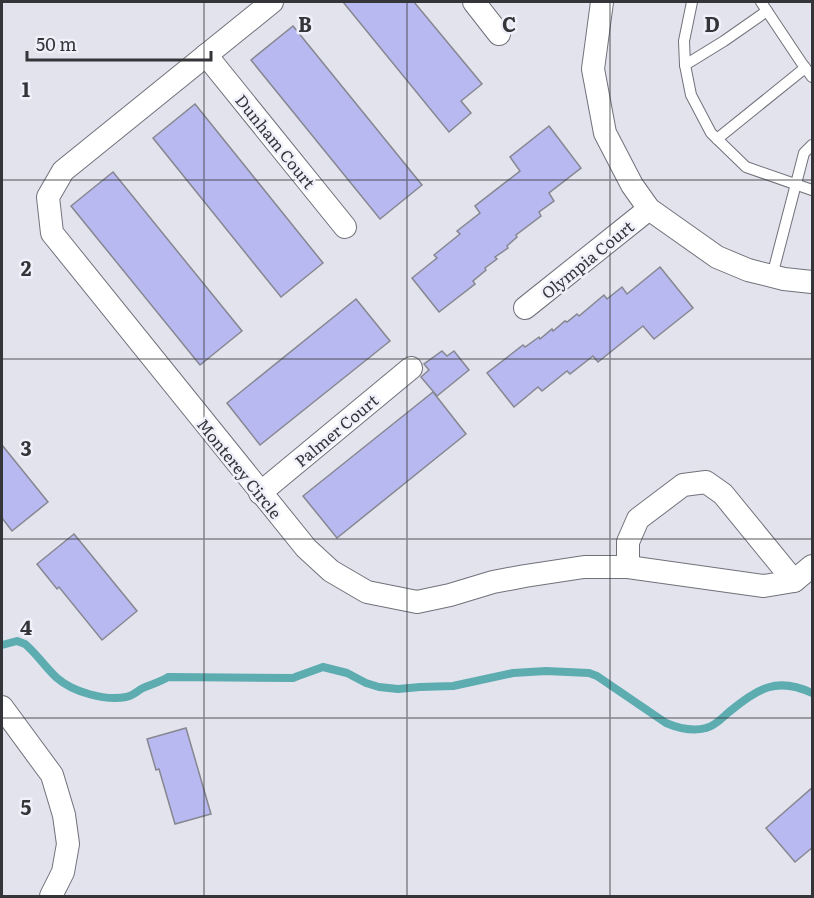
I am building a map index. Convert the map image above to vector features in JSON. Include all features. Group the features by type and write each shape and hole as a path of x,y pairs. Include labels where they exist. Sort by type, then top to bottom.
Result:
{"street":[{"name":"Monterey Circle","path":"272,2 63,171 48,197 51,232 306,548 331,571 367,592 417,602 493,582 584,567 628,567 764,586 795,581"},
{"path":"474,2 500,34"},
{"path":"602,2 593,69 605,133 632,185 649,209 717,257 748,270 784,279 813,282"},
{"name":"Dunham Court","path":"206,54 345,227"},
{"name":"Olympia Court","path":"525,308 649,209"},
{"name":"Palmer Court","path":"260,493 411,368"},
{"path":"628,567 628,542 638,519 682,485 706,482 723,494 795,581 813,566"},
{"path":"2,707 52,776 64,815 68,844 63,872 51,897"}],"lane":[{"path":"692,2 684,41 685,65 691,95 711,133 746,167 813,190"},
{"path":"685,65 724,41 764,6 813,77"},
{"path":"717,139 805,68 804,66"},
{"path":"772,276 804,153 813,145"}],"building":[{"path":"343,2 414,2 482,84 461,101 471,113 449,132"},
{"path":"293,26 422,185 380,219 251,60"},
{"path":"195,104 323,263 281,297 153,138"},
{"path":"549,126 581,168 549,193 554,201 539,212 541,216 516,235 517,237 507,246 508,248 495,257 497,259 473,281 475,284 439,312 412,278 437,258 434,255 460,234 457,231 480,213 475,206 520,171 510,157"},
{"path":"113,172 242,331 200,365 71,206"},
{"path":"660,267 693,308 654,339 643,326 598,362 593,356 570,374 567,371 542,391 538,387 514,407 487,373 523,345 525,347 539,337 540,339 577,314 579,316 604,295 607,299 622,287 627,294"},
{"path":"356,299 390,341 260,445 227,403"},
{"path":"442,351 447,356 454,351 469,370 437,396 421,377 429,370 424,364"},
{"path":"433,392 466,434 337,538 303,496"},
{"path":"2,445 48,502 12,531 2,518"},
{"path":"74,534 137,611 102,640 37,564"},
{"path":"186,728 211,814 175,824 159,769 156,770 147,739"},
{"path":"813,787 813,847 795,862 766,828"}],"waterway":[{"path":"2,645 17,641 25,644 64,683 80,691 109,698 133,695 168,677 293,678 323,667 347,673 379,687 398,689 453,686 513,673 546,671 589,673 597,676 666,723 696,730 712,726 749,697 768,688 778,685 788,686 812,693"}]}
